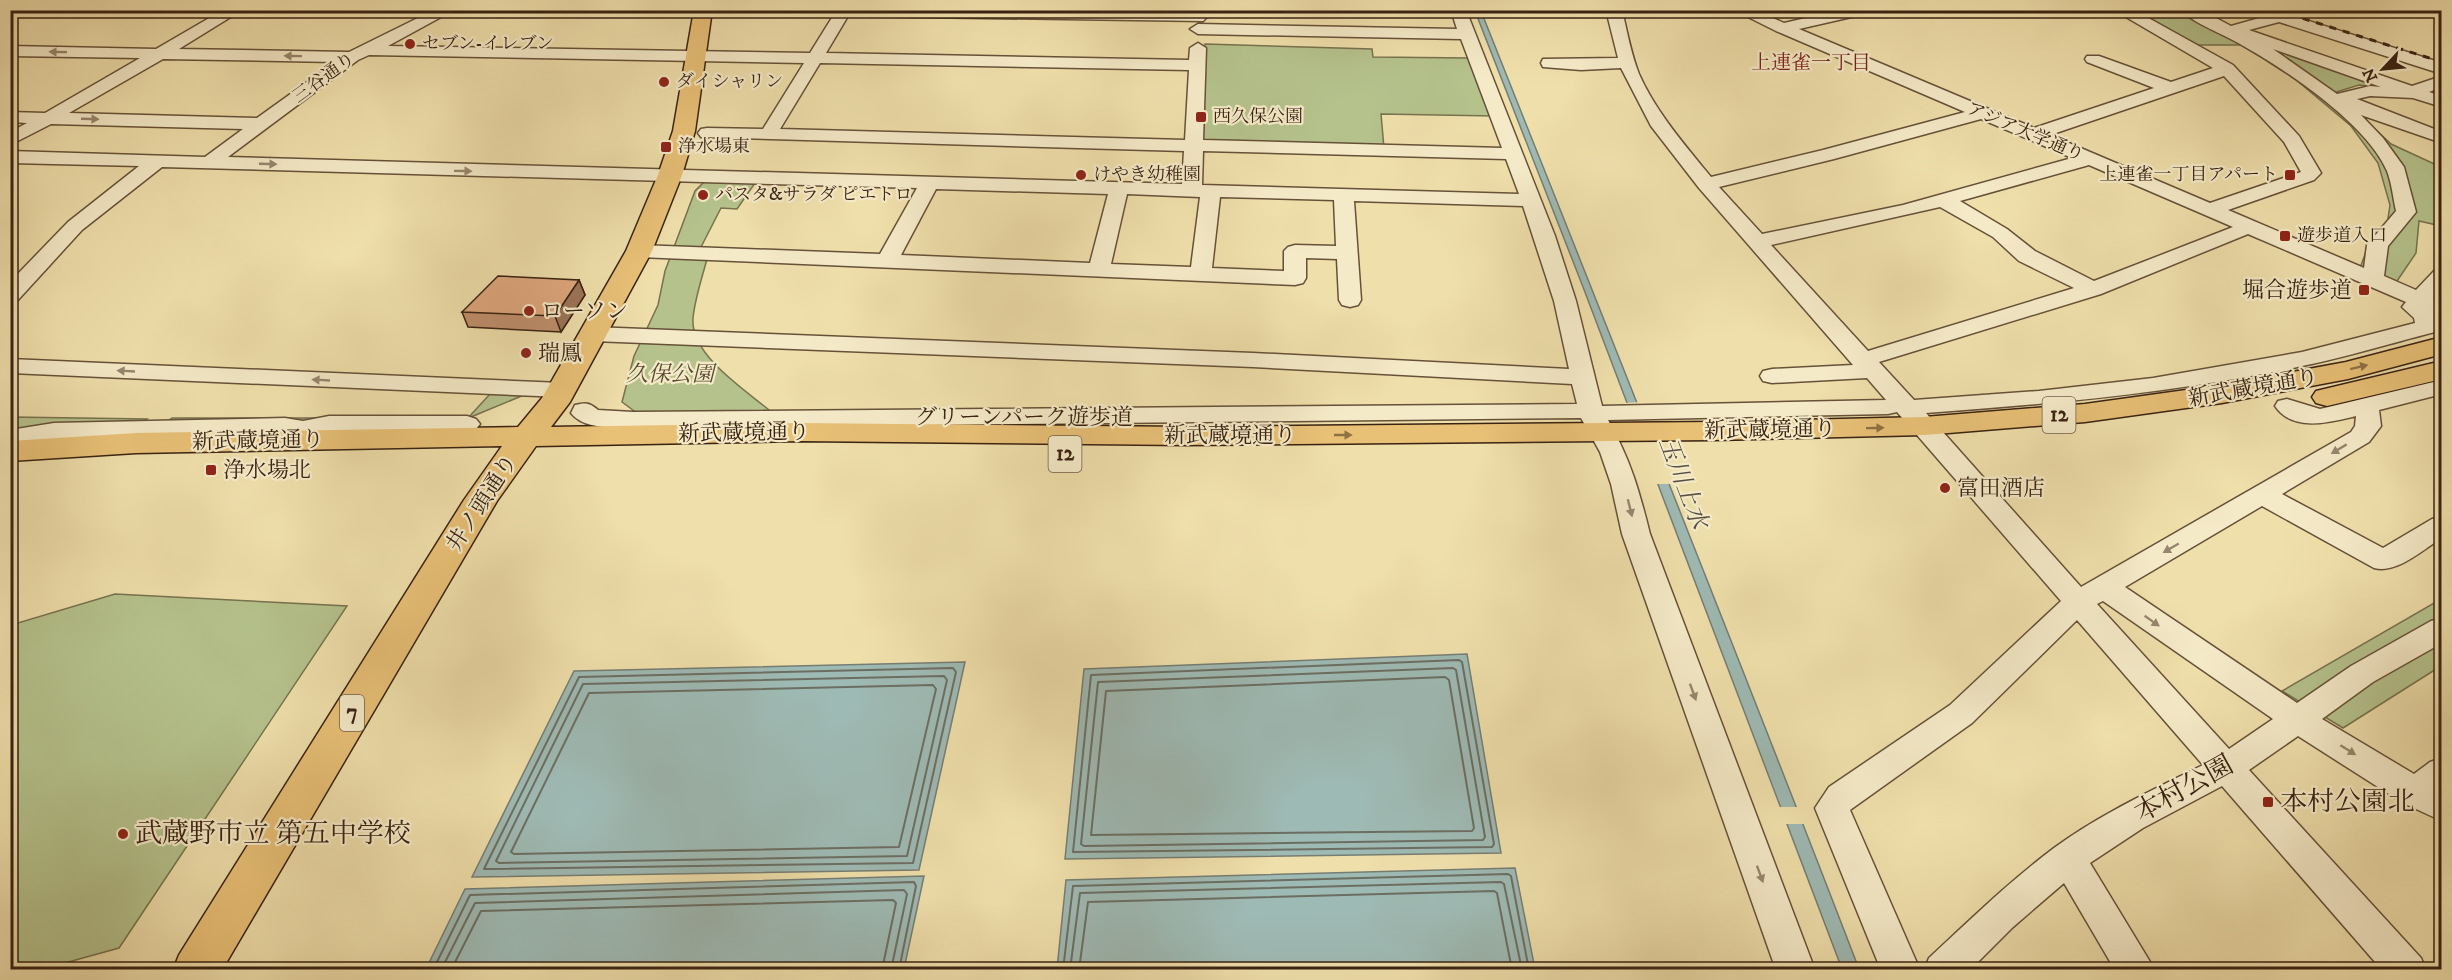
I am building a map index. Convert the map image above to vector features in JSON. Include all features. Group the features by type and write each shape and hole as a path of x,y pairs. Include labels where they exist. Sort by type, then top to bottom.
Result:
{"main road":[{"name":"井ノ頭通り","path":"196,969 475,510 519,447 549,411 562,390 639,251 670,175 684,131 703,10"},
{"name":"新武蔵境通り","path":"1929,426 2085,413 2211,396 2348,370 2442,345"},
{"name":"新武蔵境通り","path":"10,450 146,442 1371,455 1671,432 1929,426 2108,432 2287,406 2442,370"},
{"name":"新武蔵境通り","path":"10,468 519,447"}],"street":[{"path":"10,140 235,10"},
{"name":"三谷通り","path":"210,162 358,53 447,10"},
{"path":"764,10 1199,19 1468,34"},
{"path":"1458,10 1532,201 1565,301 1591,413 1609,436 1636,534 1796,969"},
{"path":"1614,10 1627,63 1642,97 1660,126 1706,184 1867,366 1929,426 2080,588 2227,768 2407,969"},
{"name":"アジア大学通り","path":"1741,10 2373,279 2416,303 2442,309"},
{"path":"1782,28 1864,10"},
{"path":"2121,10 2227,69 2292,140 2311,173 2209,210"},
{"path":"2188,10 2266,52 2322,92 2369,133 2396,170 2406,212 2378,245 2373,279"},
{"path":"2257,10 2442,69"},
{"path":"768,135 844,11"},
{"path":"2280,17 2236,28 2244,34 2442,102"},
{"path":"1199,19 1194,145 1202,191 1201,274"},
{"path":"10,51 159,54 695,56 1197,65"},
{"path":"2093,59 2170,88"},
{"path":"1549,63 1581,65 1627,63"},
{"path":"2032,135 2227,69"},
{"path":"2442,81 2415,91 2395,94 2370,91 2344,97 2354,106 2442,138"},
{"path":"1706,184 1827,155 1981,113"},
{"path":"10,117 262,124"},
{"path":"706,134 1515,154"},
{"path":"843,180 875,139"},
{"path":"10,156 1532,201"},
{"path":"1756,242 1943,200 2090,159"},
{"path":"10,295 21,273 75,226 156,162"},
{"path":"887,261 930,183"},
{"path":"1100,270 1119,188"},
{"path":"1344,195 1350,300"},
{"path":"1943,200 2000,233 2027,256 2093,289"},
{"path":"1772,376 1867,366 2093,289 2239,232"},
{"path":"639,251 1295,278 1295,251 1348,253"},
{"path":"1929,426 2039,398 2153,385 2303,359 2427,327 2427,320 2416,303 2442,276"},
{"path":"593,334 1253,360 1584,377"},
{"path":"10,366 562,390"},
{"path":"2287,406 2311,417 2366,407 2442,387"},
{"path":"1609,436 1671,432 1888,407"},
{"path":"1901,969 1832,808 1841,797 1961,714 2080,588 2262,495 2360,437 2368,429 2371,421 2366,407"},
{"name":"グリーンパーク遊歩道","path":"584,410 584,413 591,417 633,420 1577,412"},
{"path":"10,438 54,431 285,426 303,429 329,424 467,424"},
{"path":"2262,495 2384,561 2442,525"},
{"path":"2080,588 2184,643 2428,800 2442,771"},
{"name":"本村公園","path":"1943,969 2000,915 2068,858 2131,818 2227,768 2362,674 2442,629"},
{"path":"2068,858 2136,969"}],"green space":[{"path":"2129,11 2188,11 2397,89 2359,85 2336,92 2391,144 2441,167 2441,226 2419,221 2416,253 2395,284 2360,268 2374,230 2387,225 2390,205 2378,163 2351,126 2295,79 2242,45 2196,45"},
{"path":"1205,44 1372,49 1373,57 1470,58 1494,116 1381,114 1384,148 1203,141"},
{"name":"久保公園","path":"705,181 755,183 737,209 721,208 699,251 707,259 694,311 695,332 701,346 722,372 774,414 641,416 622,402 634,356 658,305 665,271 695,191"},
{"path":"490,394 524,395 471,417 467,421 160,427 172,418 468,418"},
{"path":"10,417 147,419 137,427 11,435"},
{"name":"武蔵野市立 第五中学校","path":"115,594 347,606 119,948 43,969 11,969 11,625"},
{"path":"2441,599 2441,666 2343,728 2282,691"}],"water":[{"path":"1475,11 1481,11 1719,609 1859,969 1842,969 1583,287"},
{"path":"1467,654 1501,853 1065,859 1084,669"},
{"path":"965,662 919,870 472,877 574,671"},
{"path":"1515,868 1535,969 1057,969 1066,880"},
{"path":"924,876 904,969 426,969 465,889"}],"pier":[{"path":"1641,402 1673,484 1655,484 1624,403"},
{"path":"1777,807 1800,807 1807,824 1784,824"}],"building":[{"path":"498,276 579,280 555,316 462,312"}],"railway":[{"path":"2276,10 2442,62"}],"place":[{"name":"セブン-イレブン","path":"410,44"},
{"name":"ダイシャリン","path":"664,82"},
{"name":"西久保公園","path":"1201,117"},
{"name":"浄水場東","path":"666,147"},
{"name":"けやき幼稚園","path":"1081,175"},
{"name":"上連雀一丁目アパート","path":"2290,175"},
{"name":"パスタ&サラダ ピエトロ","path":"703,195"},
{"name":"遊歩道入口","path":"2285,236"},
{"name":"堀合遊歩道","path":"2364,290"},
{"name":"ローソン","path":"529,311"},
{"name":"瑞鳳","path":"526,353"},
{"name":"浄水場北","path":"211,470"},
{"name":"富田酒店","path":"1945,488"},
{"name":"本村公園北","path":"2268,802"},
{"name":"武蔵野市立 第五中学校","path":"123,834"}],"district":[{"name":"上連雀一丁目","path":"1811,63"}],"water label":[{"name":"玉川上水","path":"1683,483"}]}
